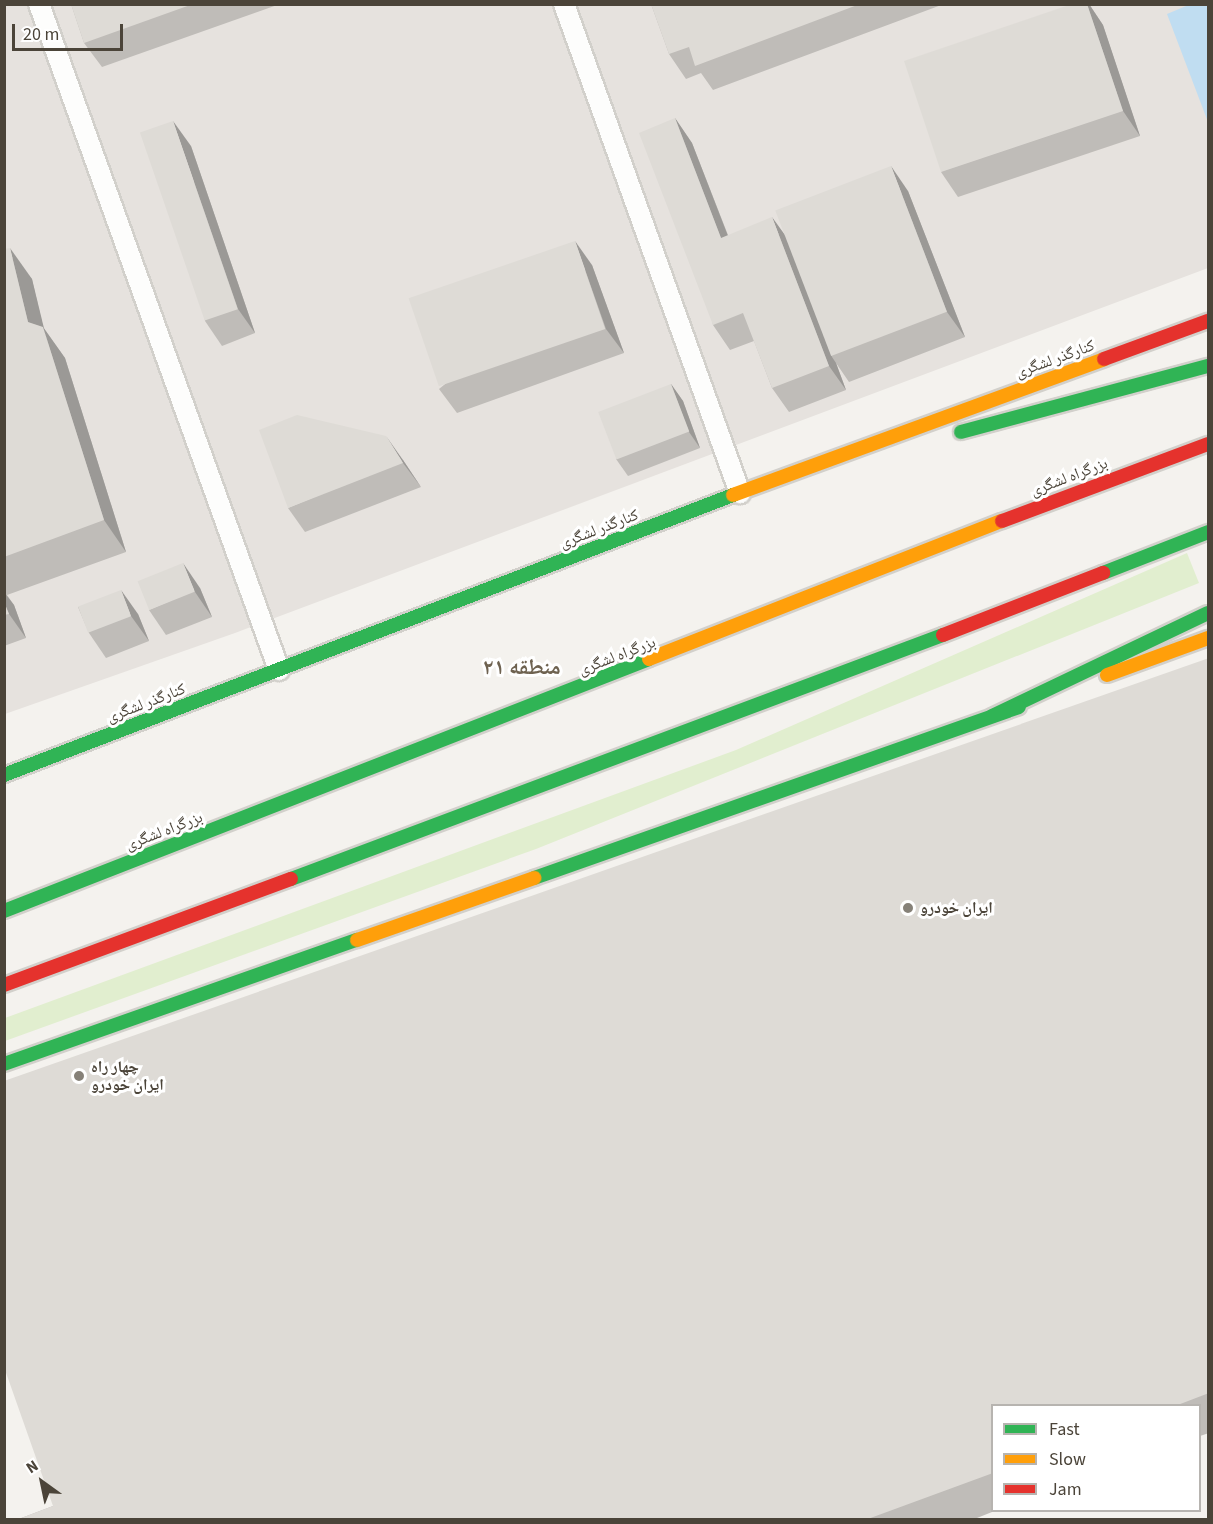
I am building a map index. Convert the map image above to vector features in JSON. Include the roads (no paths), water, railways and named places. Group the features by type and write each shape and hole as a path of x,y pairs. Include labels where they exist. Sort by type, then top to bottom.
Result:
{"main road":[{"name":"کنارگذر لشگری","path":"4,775 801,469 1209,321"},
{"path":"950,435 1209,366"},
{"path":"801,469 927,440"},
{"name":"بزرگراه لشگری","path":"4,911 1106,480 1209,444"},
{"path":"4,985 770,703 1209,532"},
{"path":"992,716 1209,613"},
{"path":"4,1064 1209,638"}],"lane":[{"path":"39,4 279,670"},
{"path":"564,4 740,493"}],"water":[{"path":"1191,4 1208,5 1208,122 1167,14"}],"place":[{"name":"ایران خودرو","path":"908,908"},
{"name":"چهار راه ایران خودرو","path":"79,1076"}],"district":[{"name":"منطقه ۲۱","path":"522,668"}]}
